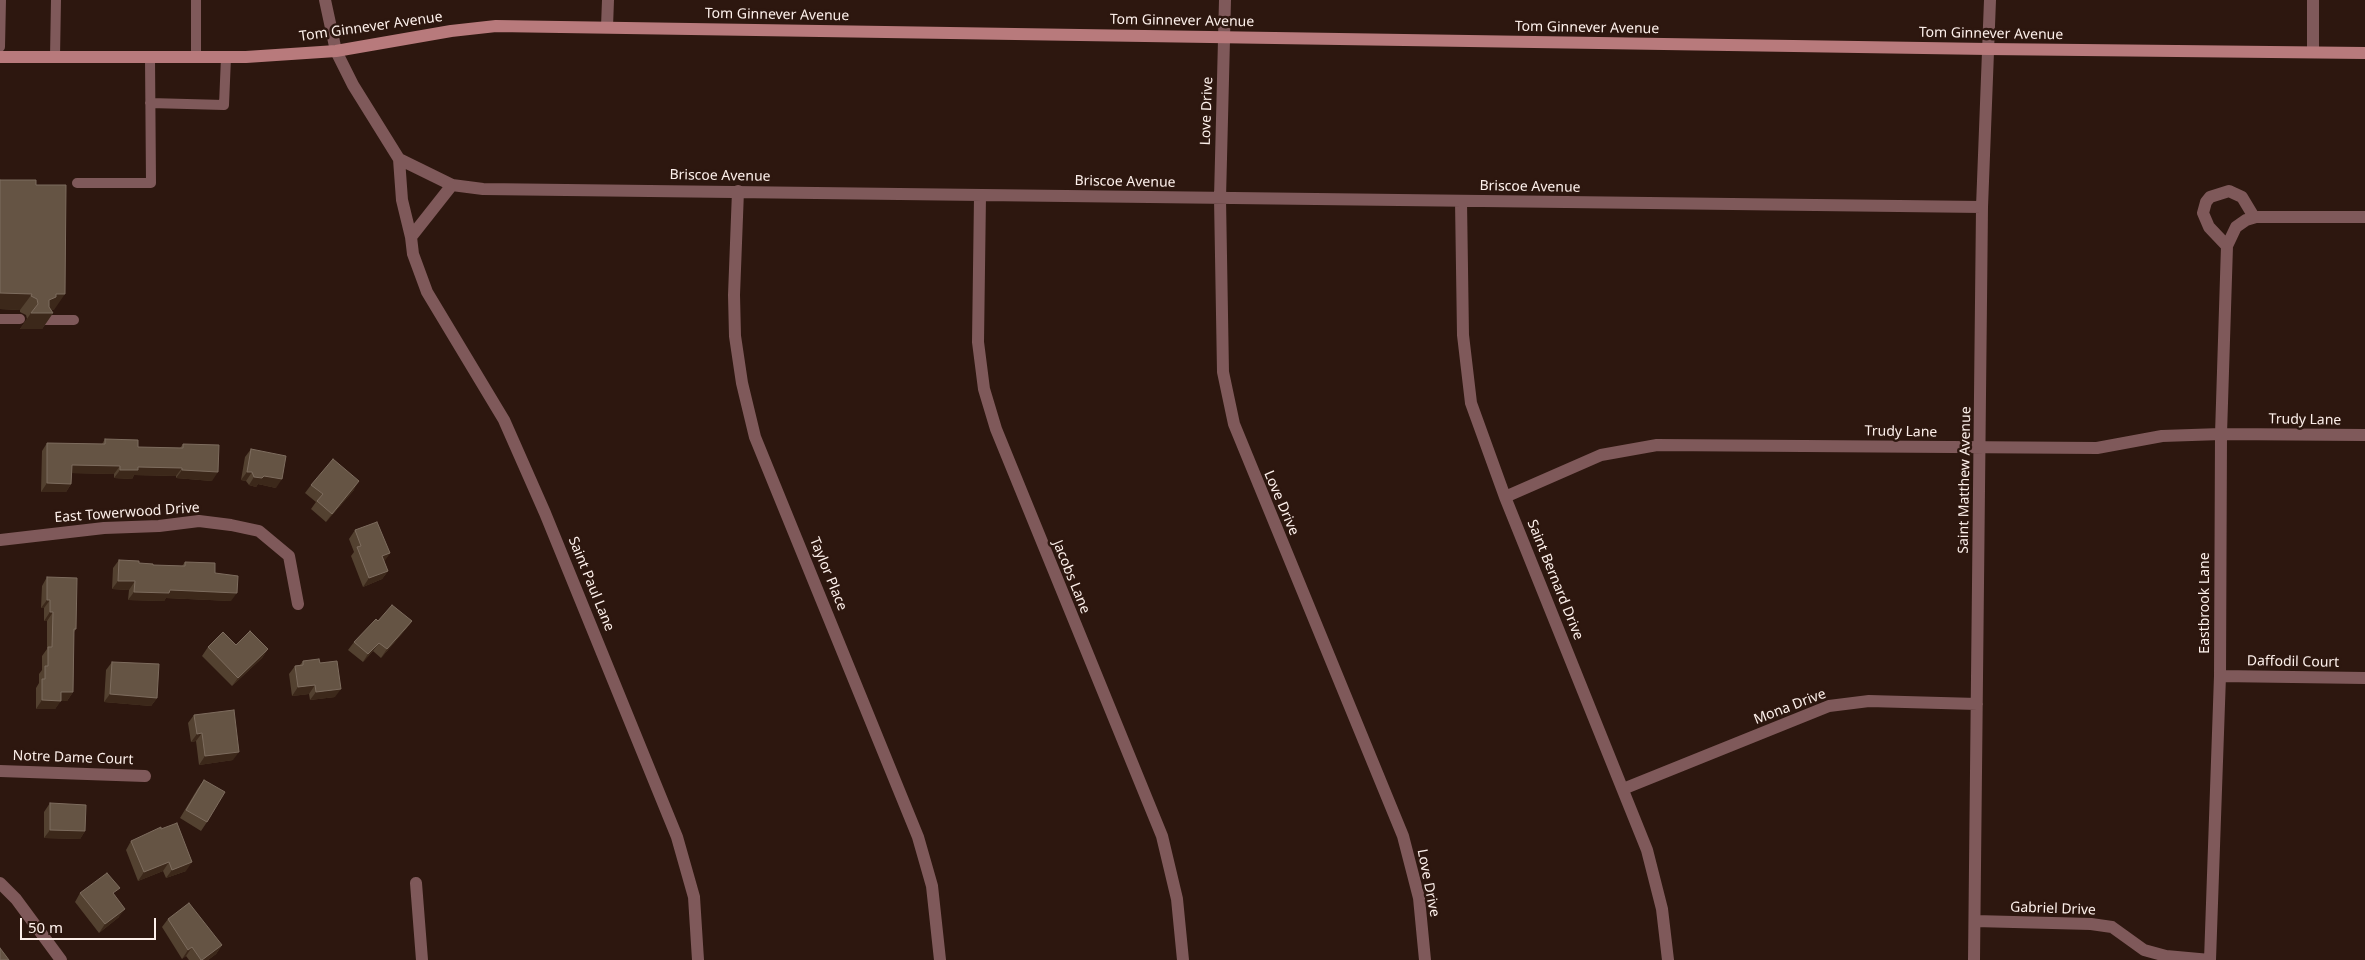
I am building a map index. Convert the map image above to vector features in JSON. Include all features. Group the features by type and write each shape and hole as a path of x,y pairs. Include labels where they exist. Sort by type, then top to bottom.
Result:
{"main road":[{"name":"Tom Ginnever Avenue","path":"0,57 226,58 336,50 451,31 496,26 2365,53"}],"street":[{"path":"325,0 336,50 353,85 399,159"},
{"path":"607,27 608,0"},
{"name":"Love Drive","path":"1224,0 1225,36 1220,198 1224,372 1234,424 1403,836 1419,898 1425,960"},
{"name":"Saint Matthew Avenue","path":"1974,960 1982,207 1990,0"},
{"path":"2313,0 2313,52"},
{"name":"Briscoe Avenue","path":"399,159 452,185 483,189 1982,207"},
{"name":"Saint Paul Lane","path":"399,159 402,200 412,237 413,254 427,292 504,420 527,470 677,837 694,897 698,960"},
{"path":"412,237 452,185"},
{"name":"Taylor Place","path":"738,191 734,294 735,336 742,382 755,437 918,837 932,886 940,960"},
{"path":"2227,246 2209,227 2203,213 2210,196 2229,191 2242,197 2254,218 2365,217"},
{"name":"Jacobs Lane","path":"980,196 978,342 984,389 996,429 1162,836 1177,899 1183,960"},
{"name":"Saint Bernard Drive","path":"1461,201 1463,335 1471,404 1505,497 1647,850 1662,908 1668,960"},
{"name":"Eastbrook Lane","path":"2210,960 2220,676 2221,434 2227,246 2236,226 2254,218"},
{"name":"Trudy Lane","path":"1505,497 1601,455 1657,445 2098,448 2162,436 2221,434 2365,435"},
{"name":"East Towerwood Drive","path":"0,540 104,528 159,526 199,521 232,525 259,531 289,556 298,604"},
{"path":"0,540 0,551"},
{"name":"Daffodil Court","path":"2220,676 2365,678"},
{"name":"Mona Drive","path":"1623,789 1829,706 1869,701 1977,704"},
{"name":"Notre Dame Court","path":"0,771 145,776"},
{"path":"0,883 16,899 60,960"},
{"path":"416,883 422,960"},
{"name":"Gabriel Drive","path":"1975,921 2091,924 2112,927 2144,950 2166,956 2210,960"}],"lane":[{"path":"55,58 56,0"},
{"path":"196,0 196,58"},
{"path":"0,47 1,1"},
{"path":"77,182 151,183 150,58"},
{"path":"150,103 224,106 226,58"},
{"path":"0,319 20,319"},
{"path":"44,320 74,320"}],"building":[{"path":"0,180 36,180 36,185 66,185 65,294 56,294 56,297 49,300 49,307 53,313 31,313 38,304 37,299 31,296 32,294 0,293"},
{"path":"105,439 138,440 138,447 183,448 183,444 219,445 218,472 182,470 182,468 138,467 138,470 120,470 120,466 72,465 71,484 47,483 47,443 105,444"},
{"path":"251,449 286,456 282,479 264,476 262,478 254,477 252,472 247,472"},
{"path":"333,459 359,481 332,514 317,501 323,494 311,485"},
{"path":"377,522 390,553 382,556 388,571 369,578 357,547 361,546 355,530"},
{"path":"119,560 139,561 139,563 153,565 185,566 185,562 215,563 215,573 238,576 237,593 170,590 169,593 134,592 135,581 118,581"},
{"path":"47,577 77,578 73,692 61,692 61,701 42,700 42,679 45,679 45,666 48,666 48,647 52,647 53,612 50,612 50,600 47,600"},
{"path":"392,605 412,621 387,649 379,643 368,654 354,642 376,619 378,621"},
{"path":"250,631 268,649 238,678 208,647 223,632 236,645"},
{"path":"319,659 320,663 337,661 341,689 316,692 315,685 298,687 295,666 303,665 303,661"},
{"path":"112,662 159,664 157,698 110,694"},
{"path":"234,710 239,752 205,756 202,733 197,734 194,715"},
{"path":"204,780 225,792 207,822 186,810"},
{"path":"50,803 86,805 85,831 50,830"},
{"path":"177,823 192,862 172,870 169,862 144,872 131,841 161,827 161,829"},
{"path":"107,873 120,888 113,893 125,909 105,924 80,893"},
{"path":"189,903 222,945 202,960 192,947 188,950 168,919"},
{"path":"0,948 9,960 0,960"}]}
